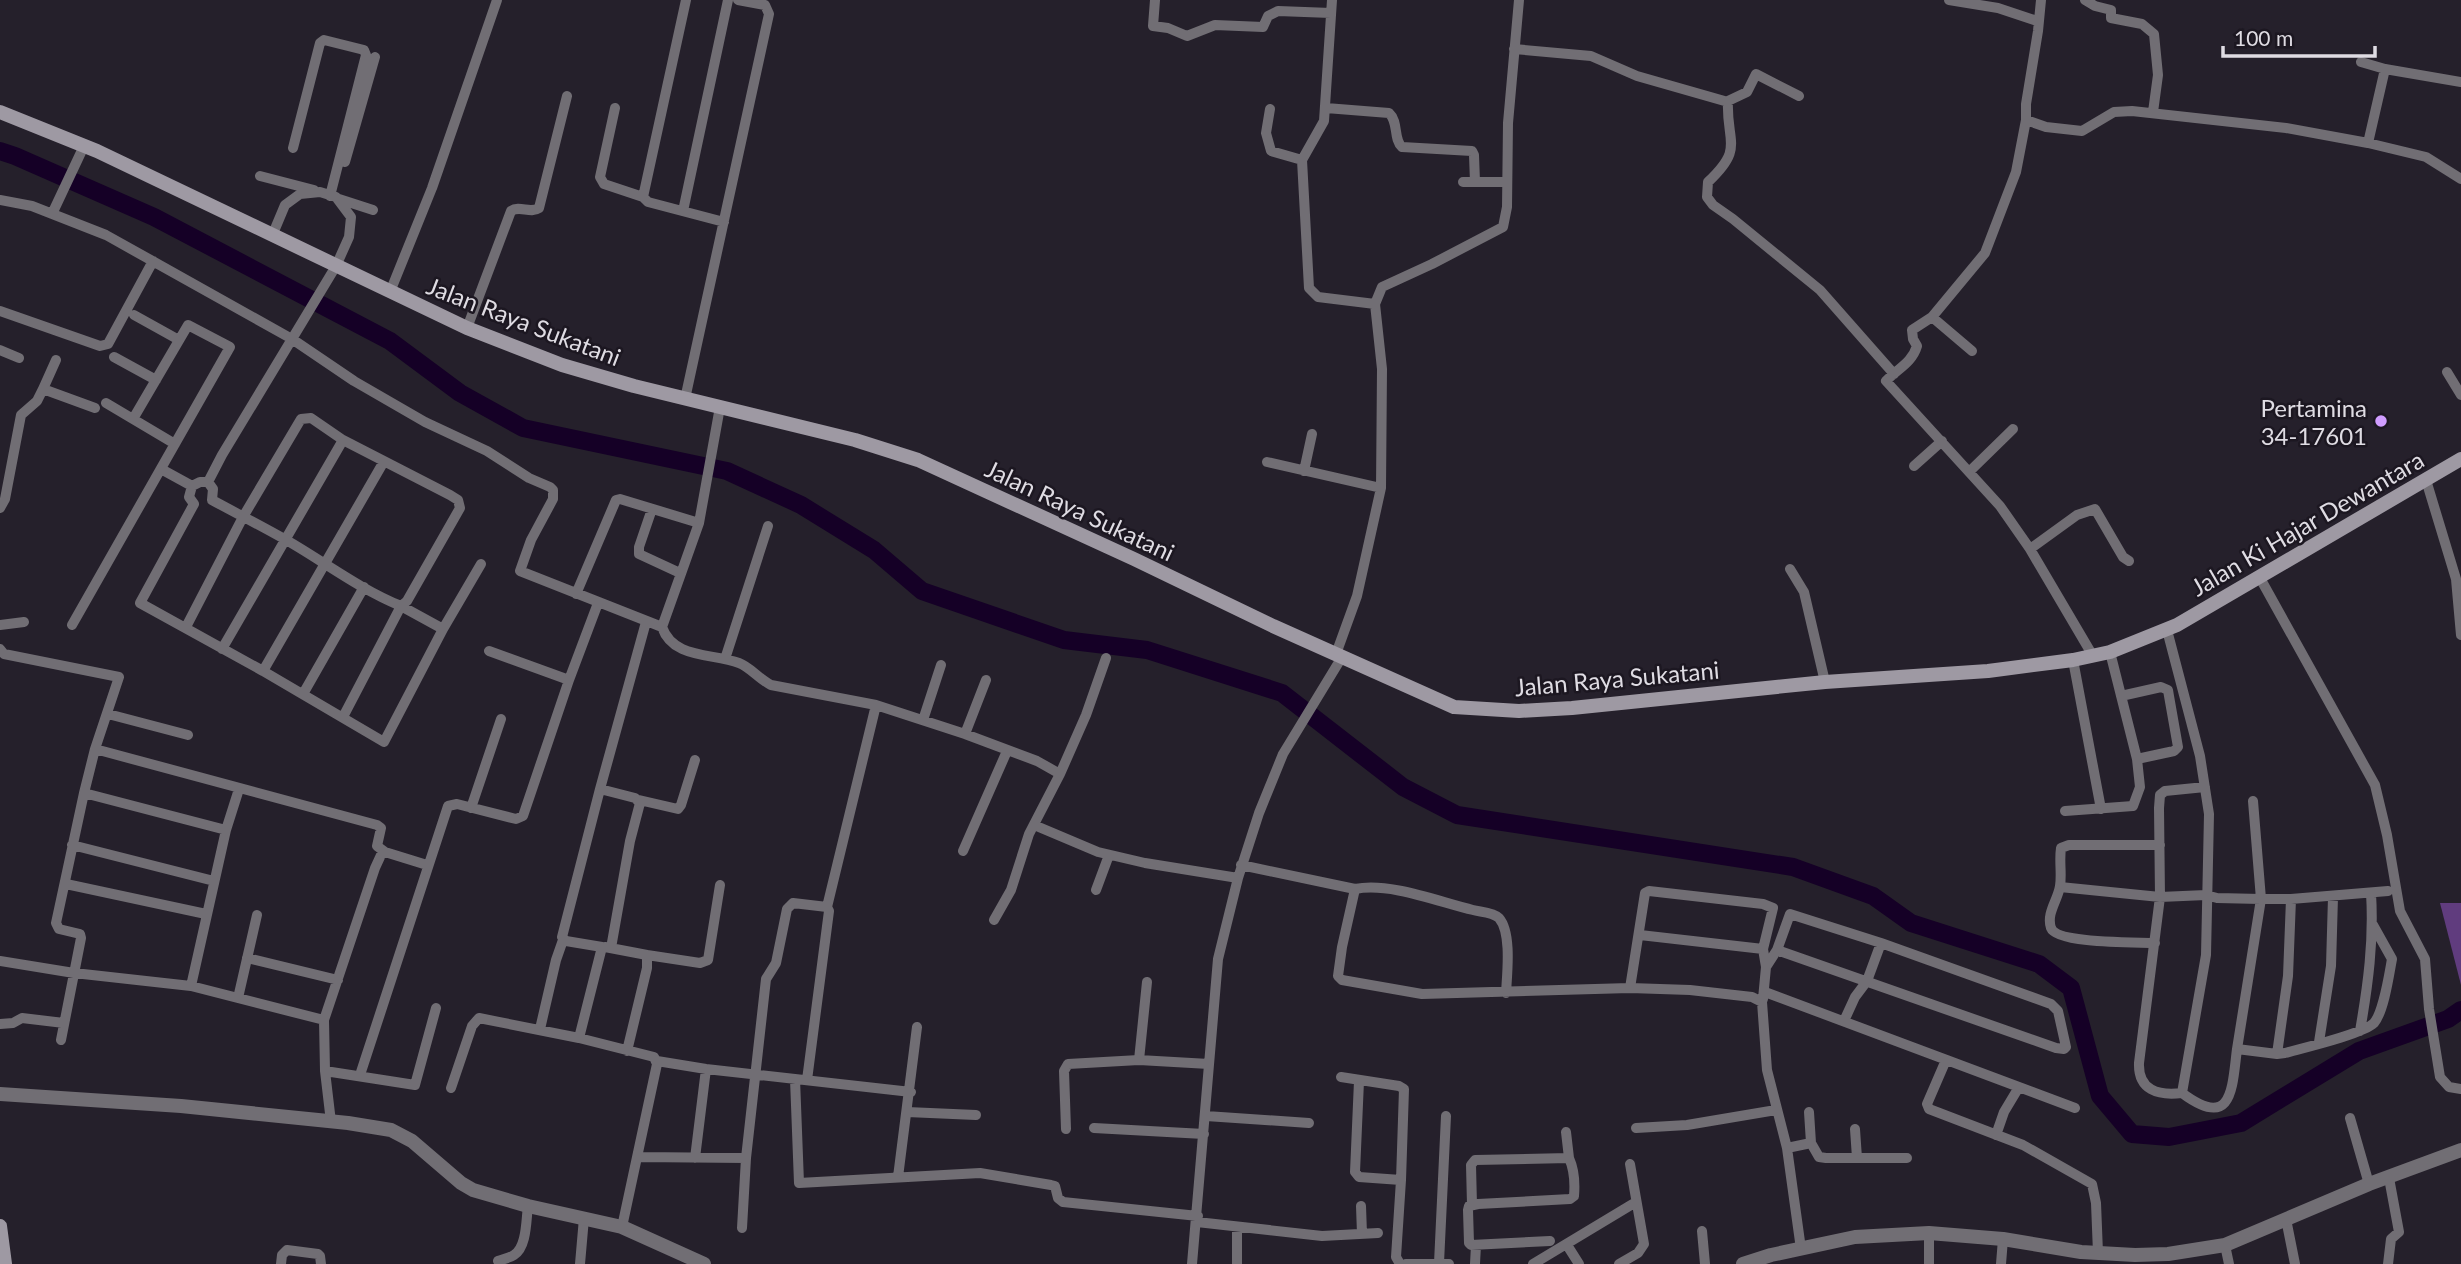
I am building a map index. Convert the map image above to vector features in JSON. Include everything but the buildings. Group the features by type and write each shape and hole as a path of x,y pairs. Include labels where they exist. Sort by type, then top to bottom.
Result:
{"main road":[{"name":"Jalan Raya Sukatani","path":"0,111 83,146 467,328 562,365 685,399 855,440 918,460 1454,707 1519,711 1572,708 1825,681 1988,671 2073,660 2110,652 2172,627"},
{"name":"Jalan Ki Hajar Dewantara","path":"2172,627 2461,459"},
{"path":"0,1226 3,1264"}],"street":[{"path":"390,292 436,176 497,0"},
{"path":"643,197 686,0"},
{"path":"683,211 728,0"},
{"path":"685,399 769,14 765,5 738,0"},
{"path":"1155,0 1153,26 1168,28 1187,36 1215,25 1263,27 1268,16 1278,10 1331,13"},
{"path":"1332,0 1324,121 1302,160 1309,288 1318,297 1375,304"},
{"path":"1192,1264 1198,1219 1218,959 1241,864 1283,754 1339,655 1357,596 1381,488 1382,369 1375,304 1382,287 1503,227 1507,207 1506,182 1519,0"},
{"path":"1948,0 1998,8 2038,21"},
{"path":"2041,0 2026,120 2016,172 1985,253 1933,317 1912,330 1917,346 1915,354 1888,379 1887,384 2000,506 2030,549 2093,656"},
{"path":"2085,0 2095,6 2112,10 2111,18 2142,24 2154,34 2158,75 2153,112"},
{"path":"293,148 320,43 324,40 364,50 366,55 331,196"},
{"path":"1514,49 1591,56 1637,76 1728,102 1747,92 1756,74 1799,96"},
{"path":"331,196 375,57"},
{"path":"2361,62 2385,69 2461,82"},
{"path":"2368,143 2385,69"},
{"path":"467,328 511,211 515,208 540,208 567,96"},
{"path":"1728,102 1732,141 1728,160 1706,185 1709,201 1820,290 1894,374"},
{"path":"615,108 600,177 604,184 643,197 648,202 724,222"},
{"path":"1326,108 1389,113 1394,118 1398,143 1402,147 1472,151 1475,182"},
{"path":"1270,109 1266,133 1271,151 1302,160"},
{"path":"2026,120 2046,127 2082,131 2114,112 2153,112 2286,128 2426,157 2461,180"},
{"path":"52,214 83,146"},
{"path":"260,176 373,210"},
{"path":"1462,182 1506,182"},
{"path":"208,482 336,266 349,237 351,217 331,196 300,194 285,205 272,236"},
{"path":"0,200 32,206 106,235 292,339 354,381 425,422 487,452 552,490 553,499 531,540 520,571 662,627"},
{"path":"1,314 105,346 153,261"},
{"path":"134,315 179,340"},
{"path":"1933,317 1972,351"},
{"path":"72,625 230,347 188,325 133,419"},
{"path":"0,350 19,358"},
{"path":"114,357 156,380"},
{"path":"0,508 5,499 21,415 37,401 56,360"},
{"path":"2447,372 2461,394"},
{"path":"43,389 95,408"},
{"path":"106,403 175,444"},
{"path":"720,407 699,523 662,627 668,640 681,650 741,664 771,685 876,705 965,734 1037,761 1060,774"},
{"path":"186,627 243,517 301,419 311,418 383,463 450,495 458,500 460,508 407,601 401,606 343,717"},
{"path":"1969,472 2013,429"},
{"path":"1304,471 1312,435"},
{"path":"222,649 344,440"},
{"path":"1914,466 1942,442"},
{"path":"1267,462 1381,488"},
{"path":"263,671 383,463"},
{"path":"161,469 192,486"},
{"path":"2426,480 2456,579 2461,635"},
{"path":"194,504 189,497 192,486 208,482"},
{"path":"194,504 207,504 212,500 213,489 208,482"},
{"path":"212,500 323,565 443,629"},
{"path":"576,594 616,500 699,523"},
{"path":"194,504 140,603 384,741 481,564"},
{"path":"652,509 639,545 639,554 680,573"},
{"path":"2030,549 2077,515 2095,509 2123,557 2129,561"},
{"path":"725,659 768,526"},
{"path":"1790,569 1804,592 1825,681"},
{"path":"2260,578 2375,785 2400,911 2425,959 2437,1067 2445,1084 2461,1089"},
{"path":"303,695 364,587"},
{"path":"359,1075 447,806 457,804 516,820 523,816 598,603"},
{"path":"1,628 24,622"},
{"path":"540,1030 563,940 562,934 646,622"},
{"path":"2172,627 2200,756 2209,814 2206,956 2182,1093"},
{"path":"0,649 4,654 117,675 119,682 95,749 72,845 57,927 80,934 61,1040"},
{"path":"489,652 569,680"},
{"path":"2065,811 2133,806 2140,787 2137,759 2110,652"},
{"path":"994,920 1011,890 1034,825 1086,715 1106,658"},
{"path":"2073,660 2101,809"},
{"path":"923,720 941,665"},
{"path":"965,734 986,680"},
{"path":"2121,696 2161,687 2168,690 2178,747 2174,751 2137,759"},
{"path":"807,1080 829,915 827,906 876,705"},
{"path":"108,714 188,735"},
{"path":"471,808 501,719"},
{"path":"95,749 377,825 381,828 377,846 386,852 427,865"},
{"path":"963,851 1007,751"},
{"path":"600,789 678,809 695,760"},
{"path":"2205,787 2162,793 2158,808 2160,897 2138,1076 2142,1083 2155,1090 2171,1094 2182,1093 2197,1105 2220,1107 2227,1103 2231,1094 2261,899 2253,801"},
{"path":"191,986 226,830 239,789"},
{"path":"84,793 226,830"},
{"path":"579,1038 606,947 640,806 639,800"},
{"path":"1034,825 1077,845 1110,855 1238,878"},
{"path":"72,845 214,881"},
{"path":"2155,943 2075,939 2056,935 2052,929 2050,914 2060,887 2060,851 2065,846 2160,845"},
{"path":"331,1122 325,1071 324,1020 375,868 382,853 386,852"},
{"path":"1096,890 1110,855"},
{"path":"1241,864 1355,890 1363,888 1391,891 1455,904 1496,916 1500,920 1507,946 1506,993"},
{"path":"66,884 206,914"},
{"path":"563,940 700,963 708,960 720,885"},
{"path":"2060,887 2160,897 2206,895 2217,898 2261,899 2333,897 2388,891"},
{"path":"1355,890 1342,947 1339,978 1422,994 1630,988 1763,997 1844,1021 2075,1108"},
{"path":"1630,988 1645,893 1649,891 1763,904 2051,1004 2058,1011 2066,1047 2056,1048 1777,950"},
{"path":"2360,1031 2370,975 2373,925 2371,893"},
{"path":"2319,1042 2331,966 2333,897"},
{"path":"2277,1054 2288,976 2291,899"},
{"path":"742,1227 746,1158 766,979 776,963 788,907 793,903 827,906"},
{"path":"1773,908 1763,949 1766,967 1763,997 1767,1070 1787,1148 1801,1249"},
{"path":"1766,967 1777,950 1790,914"},
{"path":"238,998 257,915"},
{"path":"2237,1049 2277,1054 2360,1031 2373,1024 2379,1014 2392,959 2373,925"},
{"path":"1640,935 1763,949"},
{"path":"1844,1021 1855,997 1867,981 1881,943"},
{"path":"627,1051 647,968 647,955"},
{"path":"247,958 338,980"},
{"path":"0,961 74,973 191,986 324,1020"},
{"path":"1139,1060 1147,982"},
{"path":"325,1071 359,1075 408,1086 415,1084 436,1009"},
{"path":"0,1024 13,1023 22,1018 64,1023"},
{"path":"451,1088 472,1026 477,1019 486,1018 579,1038 654,1057 657,1061 911,1092"},
{"path":"898,1177 918,1027"},
{"path":"1946,1059 1927,1104 1929,1109 2023,1145 2092,1184 2096,1203 2098,1253"},
{"path":"1066,1129 1066,1066 1073,1063 1139,1060 1209,1064"},
{"path":"622,1227 657,1061"},
{"path":"695,1158 706,1069"},
{"path":"1341,1077 1404,1089 1396,1257 1400,1264"},
{"path":"795,1079 797,1182 980,1173 1055,1186 1058,1198 1063,1202 1198,1219 1237,1227 1322,1236 1378,1233"},
{"path":"1359,1081 1355,1172 1359,1177 1401,1180"},
{"path":"1996,1135 2004,1112 2019,1087"},
{"path":"0,1094 181,1106 391,1130 412,1142 473,1190 528,1206 622,1227 704,1264"},
{"path":"1636,1128 1687,1125 1776,1110"},
{"path":"907,1112 976,1115"},
{"path":"1809,1112 1811,1143 1819,1157 1907,1158"},
{"path":"1206,1116 1309,1123"},
{"path":"1439,1263 1447,1116"},
{"path":"2350,1118 2369,1184"},
{"path":"1094,1128 1204,1134"},
{"path":"1855,1129 1857,1158"},
{"path":"1472,1205 1570,1199 1574,1196 1566,1132"},
{"path":"1787,1148 1811,1143"},
{"path":"1743,1264 1855,1237 1929,1233 2003,1240 2080,1258 2098,1253 2146,1259 2225,1245 2369,1184 2461,1150"},
{"path":"638,1157 746,1158"},
{"path":"1550,1241 1476,1245 1469,1243 1471,1166 1475,1160 1569,1158"},
{"path":"1619,1264 1639,1253 1644,1244 1630,1164"},
{"path":"2388,1264 2392,1239 2399,1232 2389,1178"},
{"path":"1533,1264 1636,1202"},
{"path":"498,1261 514,1255 519,1250 528,1206"},
{"path":"1361,1206 1362,1234"},
{"path":"580,1264 584,1218"},
{"path":"2286,1219 2295,1264"},
{"path":"1237,1227 1237,1264"},
{"path":"1702,1231 1705,1264"},
{"path":"1929,1233 1929,1264"},
{"path":"2001,1264 2003,1240"},
{"path":"1475,1264 1476,1245"},
{"path":"1567,1245 1579,1264"},
{"path":"2225,1245 2229,1264"},
{"path":"281,1259 286,1250 318,1254 321,1264"},
{"path":"1406,1264 1449,1264"}],"shaded area":[{"path":"2440,903 2461,903 2461,985"}],"waterway":[{"path":"0,151 154,217 390,341 460,393 523,428 727,471 801,505 874,550 922,591 1064,640 1147,650 1282,693 1403,787 1457,815 1793,867 1873,896 1911,923 2039,964 2071,988 2100,1096 2132,1134 2169,1137 2241,1123 2359,1051 2448,1019 2461,1010"}],"place":[{"name":"Pertamina 34-17601","path":"2381,421"}]}
